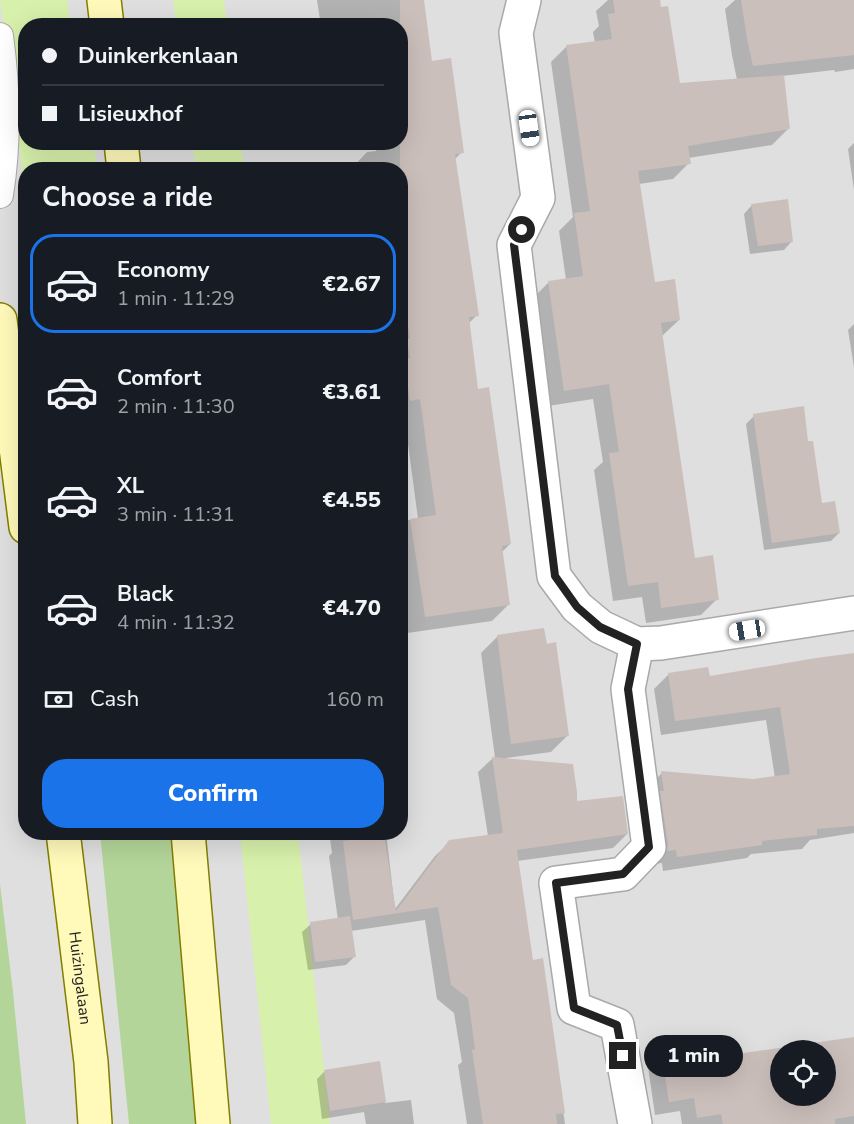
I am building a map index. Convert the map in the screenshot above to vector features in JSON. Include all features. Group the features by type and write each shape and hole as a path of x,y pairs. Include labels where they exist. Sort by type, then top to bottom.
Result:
{"main road":[{"path":"104,0 106,18"},
{"path":"0,320 18,463"},
{"name":"Huizingalaan","path":"64,840 91,1062 95,1124"},
{"path":"190,840 213,1124"}],"street":[{"path":"524,0 516,33 538,198 514,245 555,576 577,607 600,627 637,644 661,643 854,614"},
{"path":"634,1124 617,1025 574,1008 556,883 623,874 649,847 628,689 637,644"}],"lane":[{"path":"0,36 4,71 4,167 0,195"}],"shaded area":[{"path":"0,0 854,0 854,1124 0,1124"}],"green space":[{"path":"0,0 67,0 70,18 18,18 18,138"},
{"path":"173,0 224,0 226,18 175,18"},
{"path":"20,150 94,150 97,162 21,162"},
{"path":"194,150 242,150 243,162 194,162"},
{"path":"101,840 177,840 198,1124 129,1124"},
{"path":"241,840 299,840 330,1124 271,1124"},
{"path":"0,884 13,992 26,1124 0,1124"}],"building":[{"path":"400,0 424,0 432,61 451,58 464,153 455,154 479,316 469,317 478,389 489,387 511,544 502,546 510,605 425,617 410,519 436,515 420,399 410,401 408,387 408,358 410,358 408,339 410,339 408,325 408,162 400,162 400,150 408,150 408,18 400,18"},
{"path":"613,0 660,0 661,7 668,6 680,83 784,75 790,129 688,146 691,164 638,171 655,282 675,279 680,320 661,323 666,360 695,558 713,555 719,600 661,608 658,582 628,586 609,453 619,452 609,384 564,391 548,281 583,276 574,213 590,211 566,45 612,39 608,14 615,13"},
{"path":"741,0 854,0 854,55 753,66"},
{"path":"788,199 793,242 758,246 751,204"},
{"path":"804,406 808,441 813,441 822,503 835,501 840,533 772,543 753,414"},
{"path":"544,628 547,644 556,642 569,736 511,744 497,635"},
{"path":"854,653 854,826 817,829 817,835 762,841 762,845 677,857 676,850 667,851 660,791 664,791 661,771 753,779 790,774 780,707 675,721 668,673 708,667 710,676"},
{"path":"492,757 573,764 577,801 623,796 628,834 517,850 533,960 543,958 565,1113 556,1114 557,1124 483,1124 472,1050 475,1049 468,998 451,985 438,907 353,920 343,841 385,840 396,911 449,840 503,833"},
{"path":"350,916 356,957 315,962 310,922"},
{"path":"854,1037 854,1116 835,1119 835,1124 723,1124 721,1114 697,1118 694,1098 669,1102 660,1045 700,1039 703,1059 770,1049 770,1106 836,1106 836,1040 833,1040"},
{"path":"380,1061 386,1102 330,1111 324,1070"}],"route":[{"path":"522,230 514,245 555,576 577,607 600,627 637,644 628,689 649,847 623,874 556,883 574,1008 617,1025 623,1056"}]}
